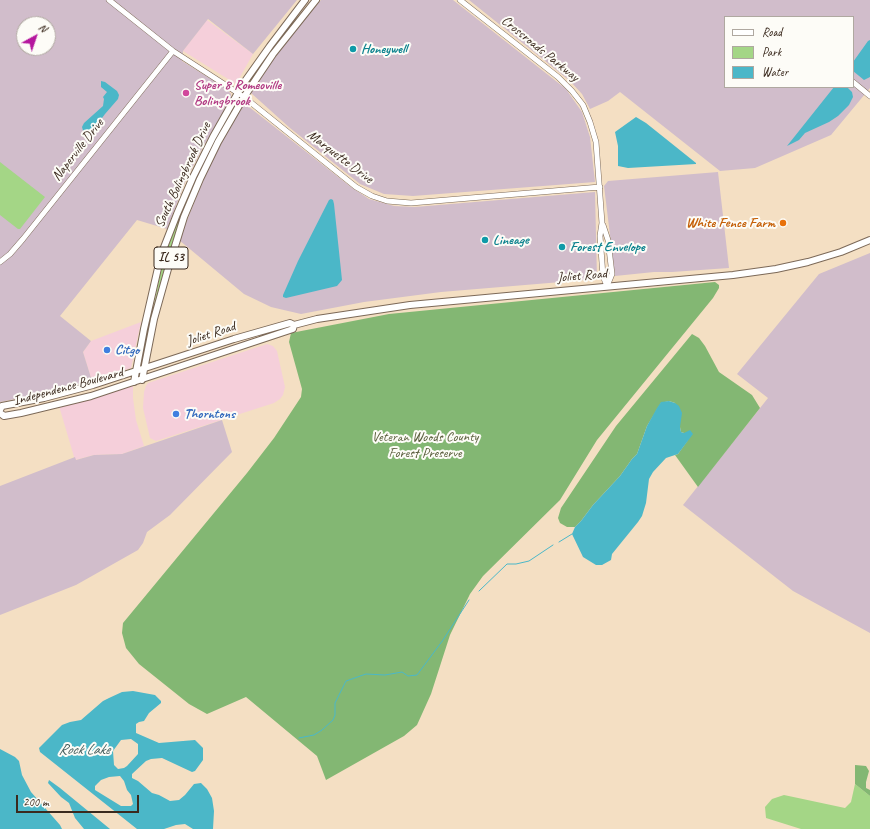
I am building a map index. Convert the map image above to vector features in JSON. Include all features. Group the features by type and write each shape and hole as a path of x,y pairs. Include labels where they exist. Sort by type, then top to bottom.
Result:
{"main road":[{"name":"South Bolingbrook Drive","path":"134,382 161,255 200,161 238,93 259,61 306,0"},
{"name":"South Bolingbrook Drive","path":"142,380 158,305 184,217 195,190 213,151 244,97 273,54 316,0"},
{"name":"Joliet Road","path":"136,371 252,333 290,323 294,325 410,305 733,275 776,269 808,262 841,252 870,240"},
{"name":"Joliet Road","path":"142,380 293,329 294,325"},
{"name":"Independence Boulevard","path":"136,371 79,389 2,406 0,412 4,416 53,406 96,395 142,380"}],"street":[{"name":"Marquette Drive","path":"109,0 173,51 244,97 356,187 372,196 387,201 411,203 600,187"},
{"name":"Crossroads Parkway","path":"460,0 558,77 579,100 590,122 596,142 602,223 600,236 603,276 607,286"},
{"name":"Naperville Drive","path":"0,262 10,254 23,239 173,51"},
{"path":"854,83 870,96"},
{"name":"Crossroads Parkway","path":"602,223 608,240 612,274 607,286"}],"shaded area":[{"path":"0,0 297,0 253,54 208,19 183,51 182,61 227,89 231,94 231,99 204,145 186,180 167,229 137,220 60,316 91,341 83,352 92,381 41,394 0,402"},
{"path":"321,0 453,0 566,89 582,112 590,137 595,182 413,196 384,194 360,184 290,128 251,93 275,55"},
{"path":"469,0 870,0 870,88 831,135 755,168 720,171 620,92 608,101 590,109 582,94 570,81"},
{"path":"207,20 253,54 236,84 183,51"},
{"path":"244,103 351,187 369,199 394,206 415,207 595,192 597,279 441,292 364,302 301,314 271,307 244,294 179,240 211,161"},
{"path":"718,172 729,268 654,272 615,276 604,186 608,181"},
{"path":"870,253 870,633 793,591 683,505 768,398 737,374 819,274"},
{"path":"141,322 131,368 92,381 83,352 91,341"},
{"path":"267,344 273,346 277,351 285,387 283,395 280,399 274,403 156,441 150,438 143,408 144,392 148,383"},
{"path":"133,384 136,420 144,446 122,454 94,455 75,460 59,406"},
{"path":"222,420 232,452 170,515 147,532 143,543 138,550 76,585 0,615 0,486 75,457 76,460 94,455 122,454"}],"green space":[{"path":"225,122 173,243 153,310 164,255 184,203 212,144"},
{"path":"0,162 45,197 20,229 0,215"},
{"name":"Veteran Woods County Forest Preserve","path":"715,282 719,285 719,288 713,298 597,440 560,500 483,576 470,594 450,635 431,694 417,725 404,736 326,780 317,756 246,697 207,714 189,704 139,664 126,648 122,633 123,623 247,473 274,438 301,397 302,389 289,342 291,333 389,314"},
{"path":"692,334 699,338 705,346 719,372 752,395 760,408 698,487 675,455 678,454 688,440 684,433 681,432 675,403 669,401 661,403 647,426 637,454 620,476 575,527 567,527 560,523 558,518 561,508 616,426"},
{"path":"855,765 866,766 869,771 866,788 870,790 870,796 855,784"},
{"path":"855,784 870,796 870,829 801,829 766,818 765,807 772,799 784,795 845,808 851,802"}],"water":[{"path":"870,40 870,77 864,80 854,72 854,61"},
{"path":"101,81 105,82 117,91 119,95 118,99 90,134 87,135 84,134 82,127 84,123 103,106 103,97 107,92 101,87"},
{"path":"833,88 848,88 852,92 853,97 849,105 838,116 829,122 805,133 799,140 787,146"},
{"path":"636,117 646,123 696,164 628,168 618,166 618,146 615,132"},
{"path":"329,200 333,200 334,204 342,280 337,286 286,298 283,297 298,261"},
{"path":"669,401 679,406 682,413 680,427 681,432 684,433 690,430 693,434 678,454 666,458 653,472 649,479 646,503 642,516 612,554 611,560 602,565 596,565 583,557 572,534 575,527 620,476 637,454 647,426 657,408 661,402"},
{"name":"Rock Lake","path":"133,691 155,695 161,701 161,703 149,713 144,721 136,724 136,733 159,743 195,740 203,748 203,760 195,771 192,772 162,758 151,759 146,761 132,774 132,778 152,793 170,801 179,800 194,784 201,783 207,789 212,798 214,811 213,829 193,829 185,824 164,829 137,829 40,752 39,748 62,725 81,720 103,701 122,692","holes":["131,739 138,744 138,754 127,766 118,769 114,765 113,751 121,740","120,776 131,795 133,804 131,806 121,806 95,790 95,786 101,780 109,777"]},
{"path":"0,749 15,757 19,761 22,775 31,792 62,829 0,829"},
{"path":"49,780 110,829 84,829 75,818 69,803 48,783"}],"waterway":[{"path":"559,542 572,534"},
{"path":"479,591 507,564 516,564 529,561 553,545"},
{"path":"299,738 314,735 333,720 335,715 335,703 346,681 366,674 385,675 402,672 408,676 417,675 443,640 469,600"}],"place":[{"name":"Honeywell","path":"353,49"},
{"name":"Super 8 Romeoville Bolingbrook","path":"186,93"},
{"name":"White Fence Farm","path":"783,223"},
{"name":"Lineage","path":"485,240"},
{"name":"Forest Envelope","path":"562,247"},
{"name":"Citgo","path":"107,350"},
{"name":"Thorntons","path":"176,414"}]}
